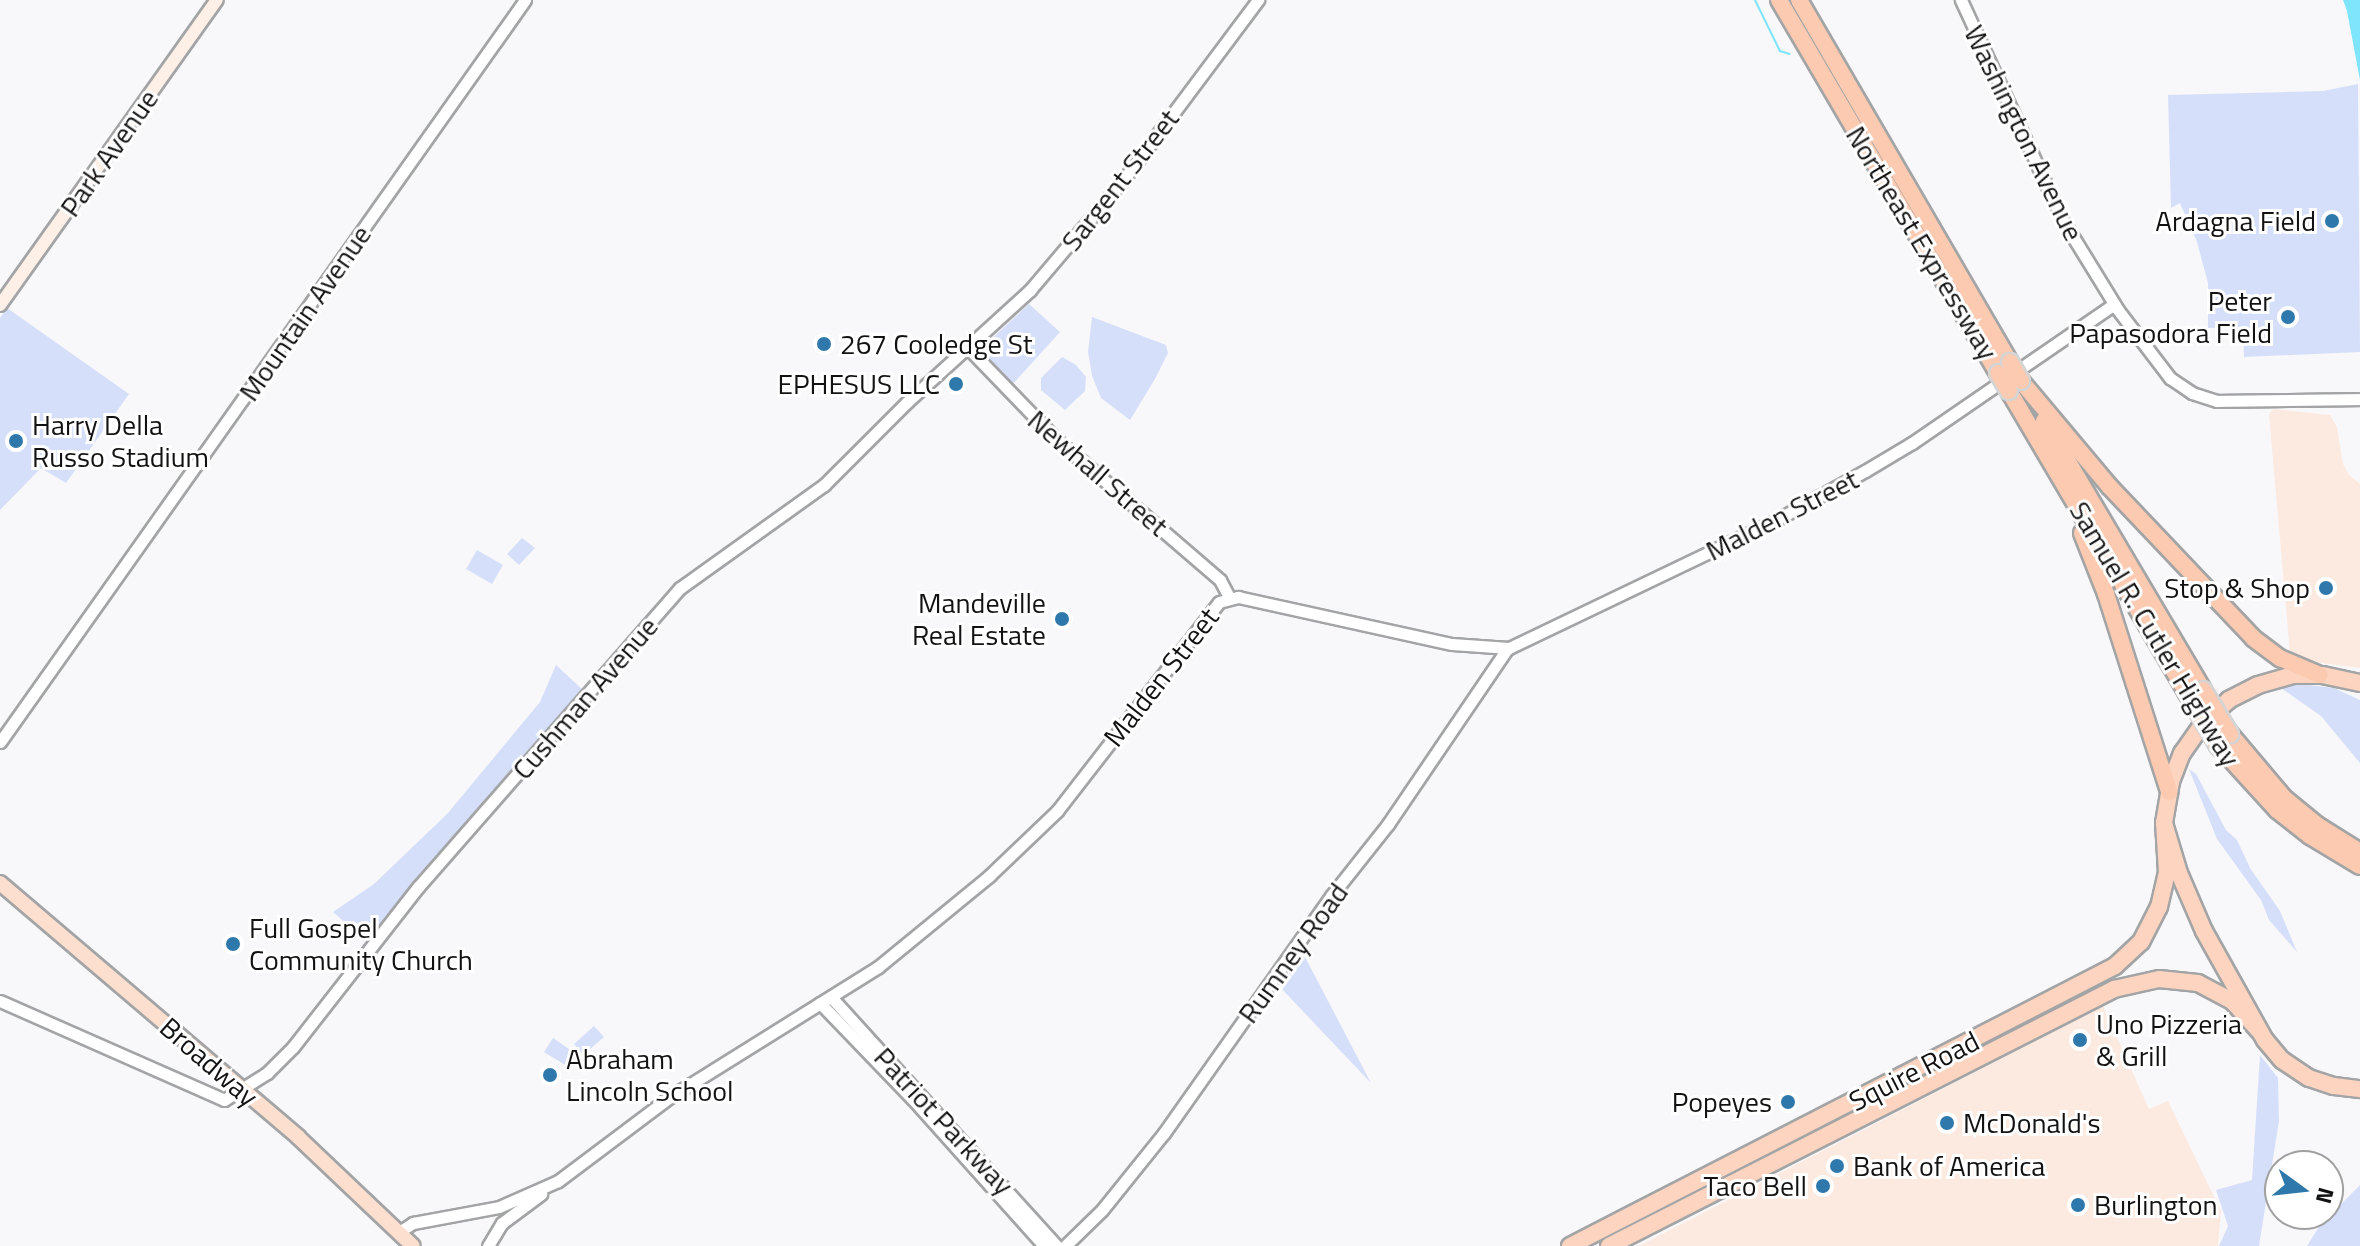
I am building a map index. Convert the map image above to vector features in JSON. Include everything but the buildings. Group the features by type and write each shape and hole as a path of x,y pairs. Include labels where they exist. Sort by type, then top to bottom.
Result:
{"highway":[{"name":"Northeast Expressway","path":"1779,0 2004,367"},
{"name":"Northeast Expressway","path":"1799,0 2072,484"},
{"path":"2015,386 2253,638 2280,658 2323,675"},
{"path":"2072,484 2169,792"},
{"name":"Samuel R. Cutler Highway","path":"2072,484 2224,739 2277,810 2355,856"},
{"name":"Squire Road","path":"1570,1246 2115,966 2141,942 2159,907 2167,873 2164,823 2169,792 2189,742 2226,702 2271,680 2323,675 2360,683"},
{"path":"2164,823 2191,903 2259,1031 2278,1056 2304,1075 2329,1085 2360,1089"},
{"name":"Squire Road","path":"1609,1246 2114,989 2159,979 2198,983 2229,999 2259,1031"}],"main road":[{"name":"Park Avenue","path":"0,305 217,0"},
{"path":"2323,675 2360,677"},
{"name":"Broadway","path":"0,883 243,1091 413,1246"}],"street":[{"name":"Mountain Avenue","path":"0,742 525,0"},
{"name":"Sargent Street","path":"968,348 1010,310 1071,243 1258,0"},
{"name":"Washington Avenue","path":"1961,0 2054,205 2114,304 2170,378 2200,397 2241,402 2360,399"},
{"name":"Malden Street","path":"399,1232 413,1223 499,1207 558,1181 670,1097 878,967 1035,834 1057,811 1209,612 1229,597 1452,644 1507,649 1816,499 1912,443 2047,346 2114,304"},
{"path":"2089,321 2110,319 2130,327"},
{"name":"Newhall Street","path":"968,348 1055,438 1220,580 1229,597"},
{"name":"Cushman Avenue","path":"243,1091 293,1047 419,886 680,588 817,490 907,402 968,348"},
{"name":"Rumney Road","path":"1065,1246 1102,1210 1164,1133 1331,896 1388,824 1507,649"},
{"name":"Patriot Parkway","path":"826,1000 1044,1246"},
{"name":"Patriot Parkway","path":"826,1000 1057,1246"},
{"path":"0,1001 224,1100 243,1091"},
{"path":"488,1246 502,1223 558,1181"}],"shaded area":[{"path":"2358,84 2360,352 2244,357 2243,327 2208,328 2208,283 2197,242 2180,203 2171,208 2168,95 2323,91"},
{"path":"1029,304 1060,332 1012,385 985,356 983,347"},
{"path":"7,308 129,394 66,483 41,468 0,510 0,318"},
{"path":"1092,317 1166,345 1168,353 1130,420 1101,398 1092,376 1088,352"},
{"path":"1062,357 1076,365 1086,377 1085,391 1065,410 1041,390 1041,378"},
{"path":"2274,409 2330,415 2337,427 2343,464 2349,475 2360,484 2360,668 2321,663 2290,654 2269,414"},
{"path":"522,538 535,548 519,565 507,554"},
{"path":"477,550 503,565 492,584 466,569"},
{"path":"556,665 583,690 384,918 369,944 333,912 374,884 448,813 540,702"},
{"path":"2301,684 2334,688 2360,700 2360,763 2321,716 2281,688"},
{"path":"2189,769 2196,774 2226,830 2237,840 2250,868 2280,911 2297,952 2269,920 2261,900 2217,839"},
{"path":"1300,955 1305,957 1371,1083 1279,986"},
{"path":"2103,1006 2149,1109 2168,1101 2221,1211 2218,1246 1639,1246"},
{"path":"594,1026 604,1037 583,1055 574,1044"},
{"path":"553,1038 578,1055 570,1068 544,1052"},
{"path":"2260,1055 2278,1078 2279,1121 2274,1150 2264,1150 2264,1215 2259,1246 2219,1246 2228,1226 2216,1190 2252,1180"},
{"path":"2360,1185 2360,1246 2307,1246 2317,1230 2344,1230 2344,1201"}],"water":[{"path":"2343,0 2360,0 2360,80 2347,11"}],"waterway":[{"path":"1755,0 1780,51 1790,54"}],"place":[{"name":"Ardagna Field","path":"2332,221"},
{"name":"Peter Papasodora Field","path":"2288,317"},
{"name":"267 Cooledge St","path":"824,344"},
{"name":"EPHESUS LLC","path":"956,384"},
{"name":"Harry Della Russo Stadium","path":"16,441"},
{"name":"Stop & Shop","path":"2326,588"},
{"name":"Mandeville Real Estate","path":"1062,619"},
{"name":"Full Gospel Community Church","path":"233,944"},
{"name":"Uno Pizzeria & Grill","path":"2080,1040"},
{"name":"Abraham Lincoln School","path":"550,1075"},
{"name":"Popeyes","path":"1788,1102"},
{"name":"McDonald's","path":"1947,1123"},
{"name":"Bank of America","path":"1837,1166"},
{"name":"Taco Bell","path":"1823,1186"},
{"name":"Burlington","path":"2078,1205"}]}
